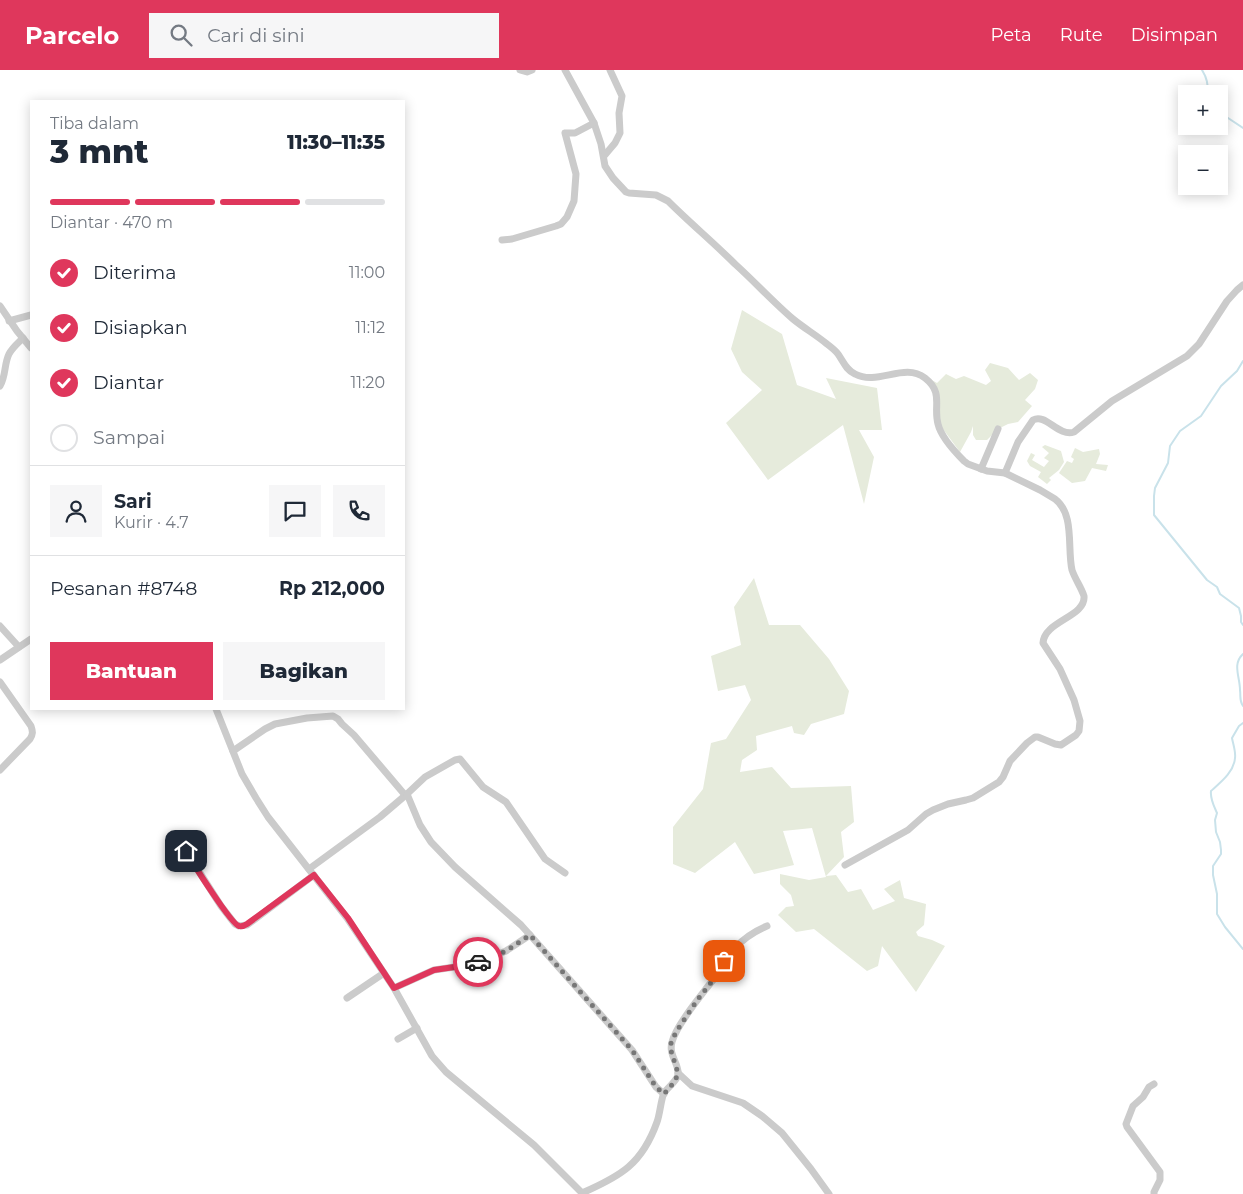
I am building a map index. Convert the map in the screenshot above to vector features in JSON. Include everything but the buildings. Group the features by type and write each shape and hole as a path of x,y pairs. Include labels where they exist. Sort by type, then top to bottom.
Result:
{"street":[{"path":"520,70 527,72 532,70"},
{"path":"565,70 594,123 600,139 607,170 626,192 656,195 668,201 792,318 832,348 849,370 855,374 868,378 902,372 919,374 926,379 931,385 938,401 937,422 944,436 964,461 981,469 1005,473 1040,490 1062,505 1066,514 1072,570 1082,590 1084,600 1077,610 1046,634 1043,643 1060,669 1071,694 1080,721 1079,731 1061,744 1055,744 1035,737 1010,761 999,782 973,798 933,810 908,830 845,865"},
{"path":"604,156 615,143 620,133 619,113 622,96 610,70"},
{"path":"502,240 512,239 561,224 567,217 574,201 576,174 565,133 575,133 594,123"},
{"path":"1005,473 1018,442 1033,420 1040,418 1064,433 1074,432 1112,401 1187,356 1199,344 1227,301 1243,285"},
{"path":"0,306 26,339 12,349 8,355 4,380 0,386"},
{"path":"10,321 30,315"},
{"path":"981,469 998,428"},
{"path":"0,626 19,647"},
{"path":"0,660 30,640"},
{"path":"0,682 33,731 30,739 0,770"},
{"path":"216,710 243,776 268,817 348,918 394,988 432,1056 446,1072 534,1145 583,1194 618,1176 638,1158 654,1130 660,1115 664,1094 675,1081 678,1073"},
{"path":"233,751 265,729 276,724 331,712 406,794 420,825 431,842 455,867 521,925 632,1050 656,1087 664,1094"},
{"path":"309,869 380,816 425,777 455,760 460,760 483,787 506,802 545,860 564,873"},
{"path":"186,851 221,906 235,924 239,926 247,924 314,875"},
{"path":"766,926 736,946 724,961 721,970 675,1033 670,1047 678,1073 692,1086 743,1103 762,1116 782,1133 828,1194"},
{"path":"394,988 434,970 468,965 494,956 516,945 530,935"},
{"path":"346,998 384,973"},
{"path":"398,1039 416,1028"},
{"path":"1154,1084 1149,1087 1143,1097 1133,1106 1126,1124 1160,1172 1160,1180 1154,1194"}],"shaded area":[{"path":"742,310 782,334 797,385 836,399 826,378 877,388 882,430 859,430 874,457 864,504 843,425 768,480 726,423 762,390 742,372 731,349"},
{"path":"990,363 1008,368 1019,380 1030,373 1038,380 1035,389 1025,400 1032,406 1018,422 998,429 987,440 976,440 973,435 973,426 960,452 940,425 930,379 937,383 946,374 956,379 964,376 986,385 991,381 985,370"},
{"path":"1045,445 1061,451 1064,462 1059,470 1049,478 1051,480 1047,484 1038,477 1041,472 1030,466 1027,461 1031,453 1035,455 1032,460 1044,467 1049,461 1044,458 1049,453 1042,447"},
{"path":"1075,448 1083,452 1099,449 1100,454 1096,464 1108,465 1106,471 1092,468 1085,481 1072,483 1059,473 1067,461 1072,463 1074,459 1071,457"},
{"path":"754,578 769,625 800,625 829,659 849,691 844,714 811,724 804,735 794,733 792,726 756,736 757,750 742,760 740,772 772,767 791,788 851,786 854,822 841,832 844,857 826,876 836,875 848,892 861,889 873,910 895,901 884,889 900,880 904,898 926,904 924,925 916,932 918,936 945,946 916,992 882,946 878,966 867,971 814,929 796,932 778,915 786,907 794,906 791,895 780,884 780,874 809,880 826,877 812,828 783,831 794,865 754,874 735,842 695,873 673,864 673,827 703,789 711,743 726,739 751,700 745,685 718,691 711,656 741,645 734,607"}],"waterway":[{"path":"1202,70 1207,85"},
{"path":"1228,118 1243,128"},
{"path":"1243,361 1237,371 1221,386 1201,416 1180,431 1170,446 1168,463 1155,488 1154,496 1154,515 1207,580 1217,587 1220,594 1239,608 1243,625"},
{"path":"1243,654 1237,666 1243,706"},
{"path":"1243,723 1232,738 1235,751 1232,768 1211,791 1217,813 1215,820 1216,832 1221,850 1221,854 1213,866 1217,894 1217,914 1243,949"}],"way so far":[{"path":"478,962 506,951 530,935 632,1050 656,1087 664,1094 678,1077 678,1069 670,1047 672,1040 698,999 721,970 724,961"}],"route":[{"path":"186,851 221,906 235,924 239,926 247,924 314,875 348,918 394,988 434,970 478,962"}]}
